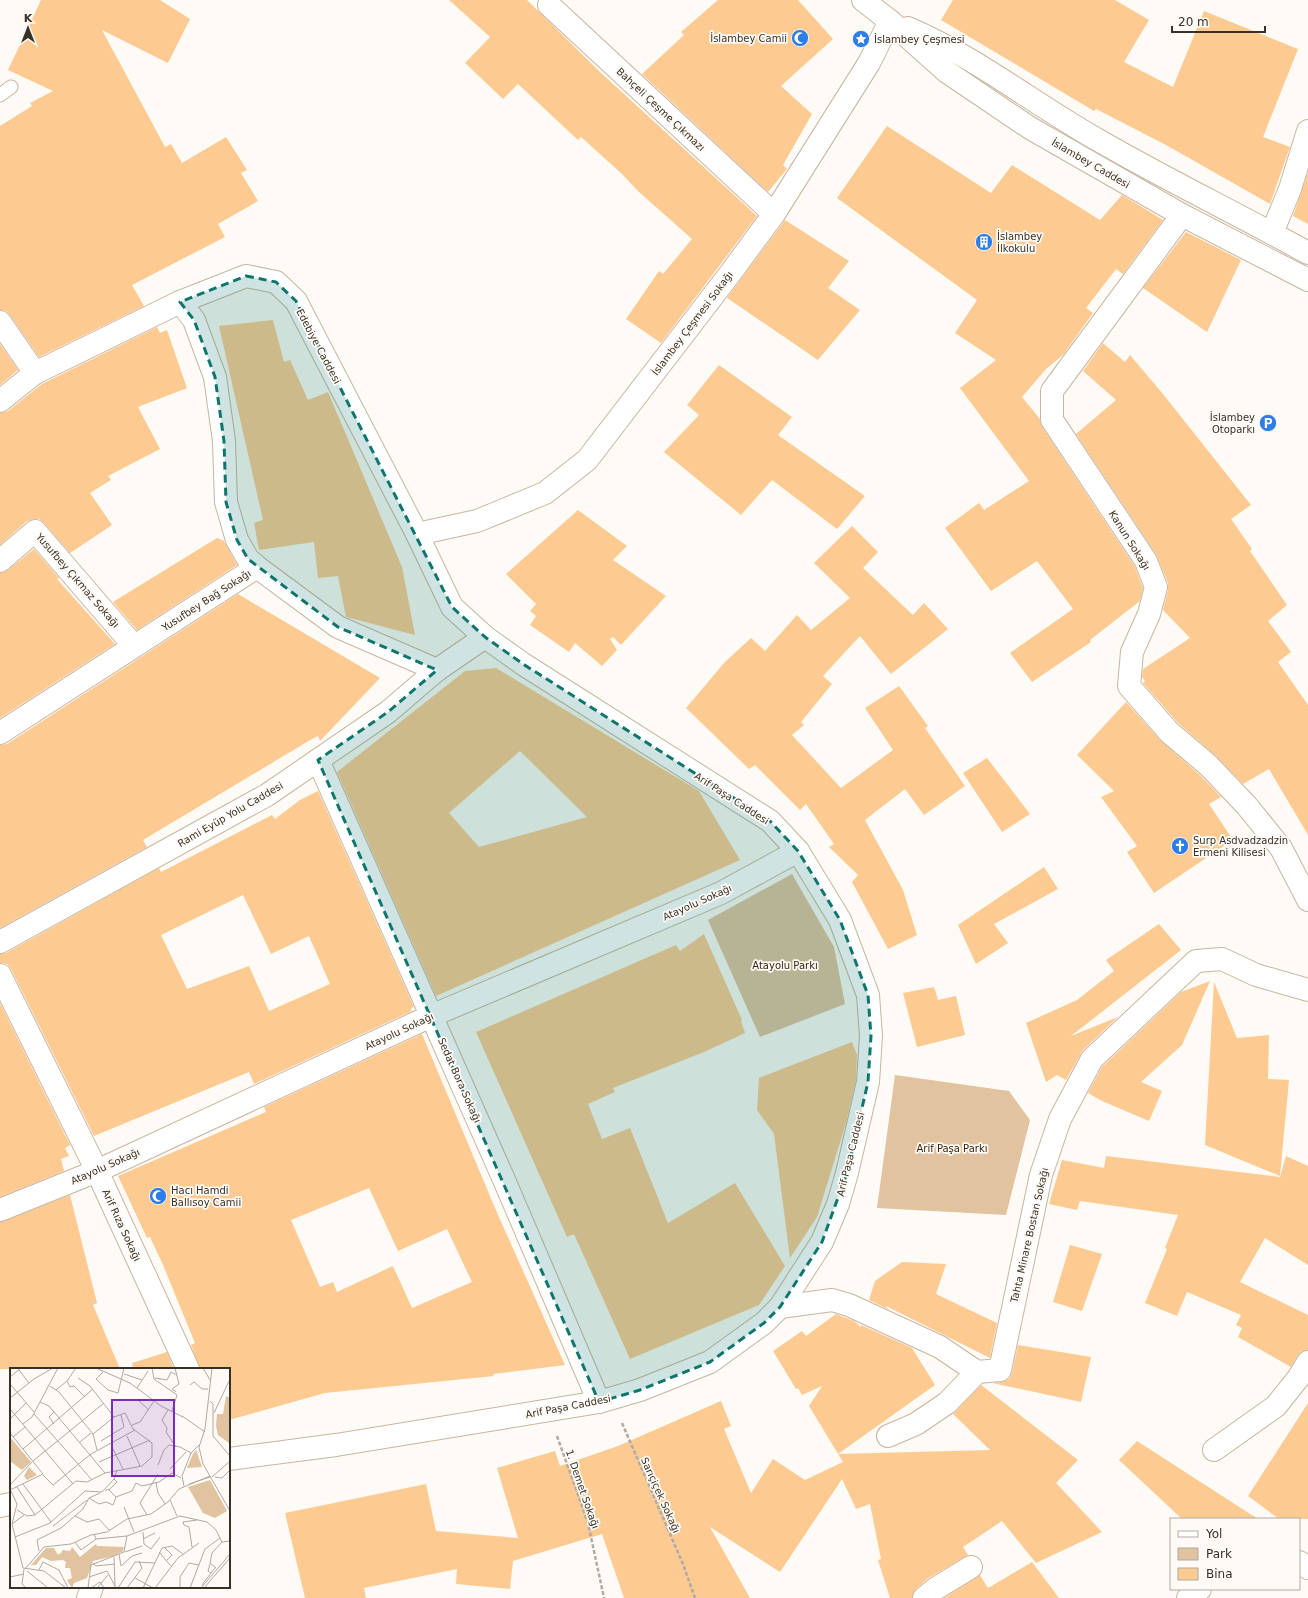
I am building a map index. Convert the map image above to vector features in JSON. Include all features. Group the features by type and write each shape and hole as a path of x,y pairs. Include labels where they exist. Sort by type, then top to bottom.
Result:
{"street":[{"name":"İslambey Caddesi","path":"863,0 890,21 947,72 1030,128 1182,215 1308,280"},
{"name":"Bahçeli Çeşme Çıkmazı","path":"549,5 774,214"},
{"name":"İslambey Caddesi","path":"890,21 924,35 980,66 1096,140 1191,192 1308,253"},
{"name":"İslambey Çeşmesi Sokağı","path":"417,534 476,521 545,493 587,460 774,214 869,63 890,21"},
{"path":"1263,258 1290,189 1308,131"},
{"name":"Kanun Sokağı","path":"1182,215 1052,391 1052,420 1146,561 1156,587 1149,614 1132,652 1129,686 1168,732 1208,765 1247,806 1281,848 1308,900"},
{"name":"Edebiye Caddesi","path":"0,401 35,374 180,302 246,276 276,282 291,296 303,315 417,534 452,607 485,637"},
{"path":"180,302 194,320 215,377 224,441 226,502 237,540 248,558 257,567"},
{"path":"0,322 35,374"},
{"name":"Yusufbey Çıkmaz Sokağı","path":"0,561 35,531 134,646"},
{"name":"Yusufbey Bağ Sokağı","path":"0,733 257,567 338,627 437,670"},
{"name":"Rami Eyüp Yolu Caddesi","path":"0,942 267,795 388,712 437,670 485,637"},
{"name":"Arif Paşa Caddesi","path":"230,1459 336,1445 605,1400 640,1390 710,1362 764,1323 780,1307 822,1242 838,1204 847,1173 868,1082 871,1036 868,994 840,920 798,851 770,821 523,664 485,637"},
{"name":"Sedat Bora Sokağı","path":"318,760 431,1016 605,1400"},
{"name":"Atayolu Sokağı","path":"0,1210 97,1171 431,1016 721,893 798,851"},
{"name":"Tahta Minare Bostan Sokağı","path":"977,1372 1000,1370 1041,1176 1060,1119 1092,1059 1196,961 1222,959 1256,975 1308,990"},
{"name":"Arif Rıza Sokağı","path":"0,975 97,1171 188,1368"},
{"path":"780,1307 832,1300 849,1304 940,1347 977,1372 947,1403 916,1424 888,1436"},
{"path":"1214,1450 1276,1406 1299,1377 1308,1362"},
{"path":"0,1506 10,1504"},
{"path":"924,1598 935,1589 971,1567"},
{"path":"88,1598 92,1588"},
{"path":"1188,1598 1199,1590"}],"lane":[{"path":"0,95 11,87"}],"path":[{"name":"Sarıçiçek Sokağı","path":"605,1400 638,1465 683,1564 695,1598"},
{"name":"1. Demet Sokağı","path":"549,1410 588,1523 604,1598"}],"highlighted area":[{"path":"246,276 276,282 296,301 452,607 485,637 523,664 770,821 798,851 840,920 868,995 871,1036 868,1082 847,1173 822,1242 780,1307 764,1323 710,1362 640,1390 599,1402 318,760 388,712 437,670 338,627 248,559 237,540 226,502 224,441 215,377 194,320 180,302"}],"green space":[{"name":"Atayolu Parkı","path":"792,874 834,947 845,1004 760,1037 708,920"},
{"name":"Arif Paşa Parkı","path":"895,1075 1009,1091 1030,1120 1006,1215 877,1208"}],"building":[{"path":"41,0 160,0 190,19 168,63 102,30 165,147 171,144 182,163 226,137 247,170 241,173 258,201 218,224 225,237 132,285 144,306 39,357 10,315 6,311 0,310 0,126 32,106 30,103 53,91 8,70"},
{"path":"449,0 527,0 600,72 757,216 661,343 626,319 659,271 663,274 692,239 639,192 622,174 581,137 578,140 518,84 503,99 465,63 490,37"},
{"path":"718,0 798,0 833,39 781,86 812,114 783,165 787,169 768,192 642,74 684,35 681,32"},
{"path":"953,0 1115,0 1149,20 1124,62 1173,87 1204,11 1298,49 1263,137 1290,147 1270,204 1166,145 1096,109 1094,111 941,20"},
{"path":"887,126 991,193 1012,165 1100,220 1122,195 1163,220 1123,274 1116,269 1086,308 1093,313 1063,355 1046,369 1022,397 1040,419 1042,427 1135,567 1143,588 1140,601 1090,640 1091,642 1032,682 1010,653 1073,609 1037,561 991,591 945,528 979,503 984,510 1029,481 960,388 996,360 955,333 977,300 837,198"},
{"path":"1308,173 1308,224 1293,216"},
{"path":"785,220 849,261 828,288 860,310 818,360 727,298"},
{"path":"1186,232 1241,260 1207,332 1143,288"},
{"path":"273,320 284,362 290,360 308,400 328,392 402,567 415,635 346,617 338,576 318,578 314,542 259,550 254,523 263,520 219,326"},
{"path":"157,327 160,333 167,330 187,388 138,407 160,449 108,476 111,480 90,493 112,525 70,553 39,519 27,521 0,545 0,413 8,411 42,384"},
{"path":"1103,343 1125,362 1130,355 1251,505 1231,519 1252,549 1250,551 1287,605 1268,621 1291,652 1278,662 1308,705 1308,835 1269,769 1243,784 1216,756 1178,723 1143,683 1145,681 1142,677 1143,669 1190,638 1163,610 1168,590 1168,583 1156,554 1076,434 1116,400 1083,371"},
{"path":"0,344 18,370 0,385"},
{"path":"719,365 792,417 778,435 865,496 837,529 772,480 741,515 664,452 699,415 687,405"},
{"path":"578,510 627,546 613,560 666,596 621,645 613,637 610,639 617,650 602,666 575,643 569,652 530,625 536,616 530,611 536,604 506,574"},
{"path":"852,526 878,552 863,568 913,615 924,603 948,629 891,674 860,636 823,676 832,684 801,722 804,725 792,735 841,788 893,750 865,708 899,686 928,726 925,728 965,786 924,815 905,789 865,820 903,890 917,935 888,949 852,882 858,875 829,847 834,844 806,804 800,810 755,765 749,769 686,708 725,662 751,638 765,651 797,615 811,630 850,598 814,563"},
{"path":"217,538 224,541 237,565 137,630 113,602"},
{"path":"34,549 59,578 57,579 115,644 0,718 0,573 8,570"},
{"path":"238,594 380,678 320,741 318,736 312,739 143,840 147,847 0,928 0,745 7,744"},
{"path":"496,668 699,791 740,860 436,996 337,772 465,671","holes":["520,751 587,817 479,847 449,813"]},
{"path":"1126,702 1160,740 1199,774 1221,797 1209,804 1233,840 1154,893 1127,852 1137,846 1101,797 1114,791 1077,755"},
{"path":"987,758 1030,814 1002,832 963,773"},
{"path":"318,791 414,1007 411,1008 412,1011 254,1084 249,1072 94,1136 11,969 7,964 0,963 0,954 6,953 159,868 161,872 272,815 275,819 300,800","holes":["243,895 271,954 309,936 330,984 269,1011 249,966 187,989 161,935"]},
{"path":"1044,867 1058,889 994,924 1008,943 976,964 958,925"},
{"path":"1159,924 1181,950 1071,1036 1118,1017 1083,1050 1066,1080 1057,1075 1046,1082 1026,1023 1077,1000 1114,971 1106,960"},
{"path":"704,934 742,1020 745,1033 704,1052 613,1088 615,1092 588,1104 602,1139 630,1128 668,1223 735,1183 785,1266 759,1305 630,1359 574,1234 567,1237 476,1032 676,945 680,951"},
{"path":"1210,981 1182,1045 1141,1082 1162,1091 1149,1121 1102,1101 1088,1093 1102,1067 1181,992"},
{"path":"1214,982 1237,1038 1269,1035 1268,1079 1289,1080 1280,1176 1205,1145"},
{"path":"934,987 938,1000 956,996 965,1035 917,1047 903,993"},
{"path":"0,1003 70,1145 65,1148 69,1156 61,1159 64,1171 0,1197"},
{"path":"422,1034 495,1208 565,1365 493,1374 494,1376 325,1393 230,1420 230,1368 200,1368 191,1345 195,1343 163,1265 150,1237 147,1238 118,1176 266,1112 264,1107","holes":["369,1188 398,1251 447,1229 472,1282 412,1308 393,1266 337,1292 333,1282 320,1287 291,1220"]},
{"path":"852,1042 857,1055 856,1080 846,1123 817,1217 790,1258 774,1134 757,1110 759,1078"},
{"path":"1106,1156 1280,1177 1286,1156 1308,1166 1308,1265 1265,1238 1240,1282 1308,1315 1308,1350 1302,1351 1298,1355 1291,1367 1238,1337 1242,1328 1236,1325 1241,1315 1187,1292 1177,1316 1145,1303 1167,1249 1165,1248 1178,1215 1080,1201 1077,1210 1049,1204 1062,1160 1104,1168"},
{"path":"70,1195 97,1303 93,1305 120,1368 0,1369 0,1222"},
{"path":"1070,1245 1102,1254 1082,1311 1053,1302"},
{"path":"902,1262 946,1264 936,1294 997,1323 990,1358 886,1306 888,1309 869,1300 875,1281"},
{"path":"836,1314 854,1321 861,1327 861,1325 912,1348 935,1385 838,1454 809,1406 822,1386 802,1395 798,1388 796,1389 773,1351 802,1331 806,1336"},
{"path":"1018,1345 1091,1357 1081,1402 992,1383 1002,1382 1009,1379 1012,1373"},
{"path":"167,1352 174,1368 133,1368 132,1363"},
{"path":"981,1385 1078,1460 1056,1483 1102,1532 1036,1563 1002,1521 963,1547 968,1555 927,1579 916,1589 912,1598 890,1598 878,1560 881,1559 870,1504 856,1509 842,1479 780,1572 710,1527 750,1598 624,1598 602,1534 513,1561 510,1589 456,1584 457,1569 364,1588 366,1598 305,1598 285,1513 426,1484 436,1531 518,1538 497,1468 555,1451 560,1466 618,1446 721,1401 731,1426 724,1429 751,1493 773,1459 805,1480 843,1462 838,1454 990,1450 953,1414"},
{"path":"1308,1403 1308,1519 1278,1518 1248,1496"},
{"path":"1137,1441 1256,1518 1181,1518 1119,1460"},
{"path":"1032,1562 1059,1598 944,1598 980,1575 988,1588"}],"place":[{"name":"İslambey Camii","path":"800,38"},
{"name":"İslambey Çeşmesi","path":"861,39"},
{"name":"İslambey İlkokulu","path":"984,242"},
{"name":"İslambey Otoparkı","path":"1268,423"},
{"name":"Surp Asdvadzadzin Ermeni Kilisesi","path":"1180,846"},
{"name":"Hacı Hamdi Ballısoy Camii","path":"158,1196"}]}
